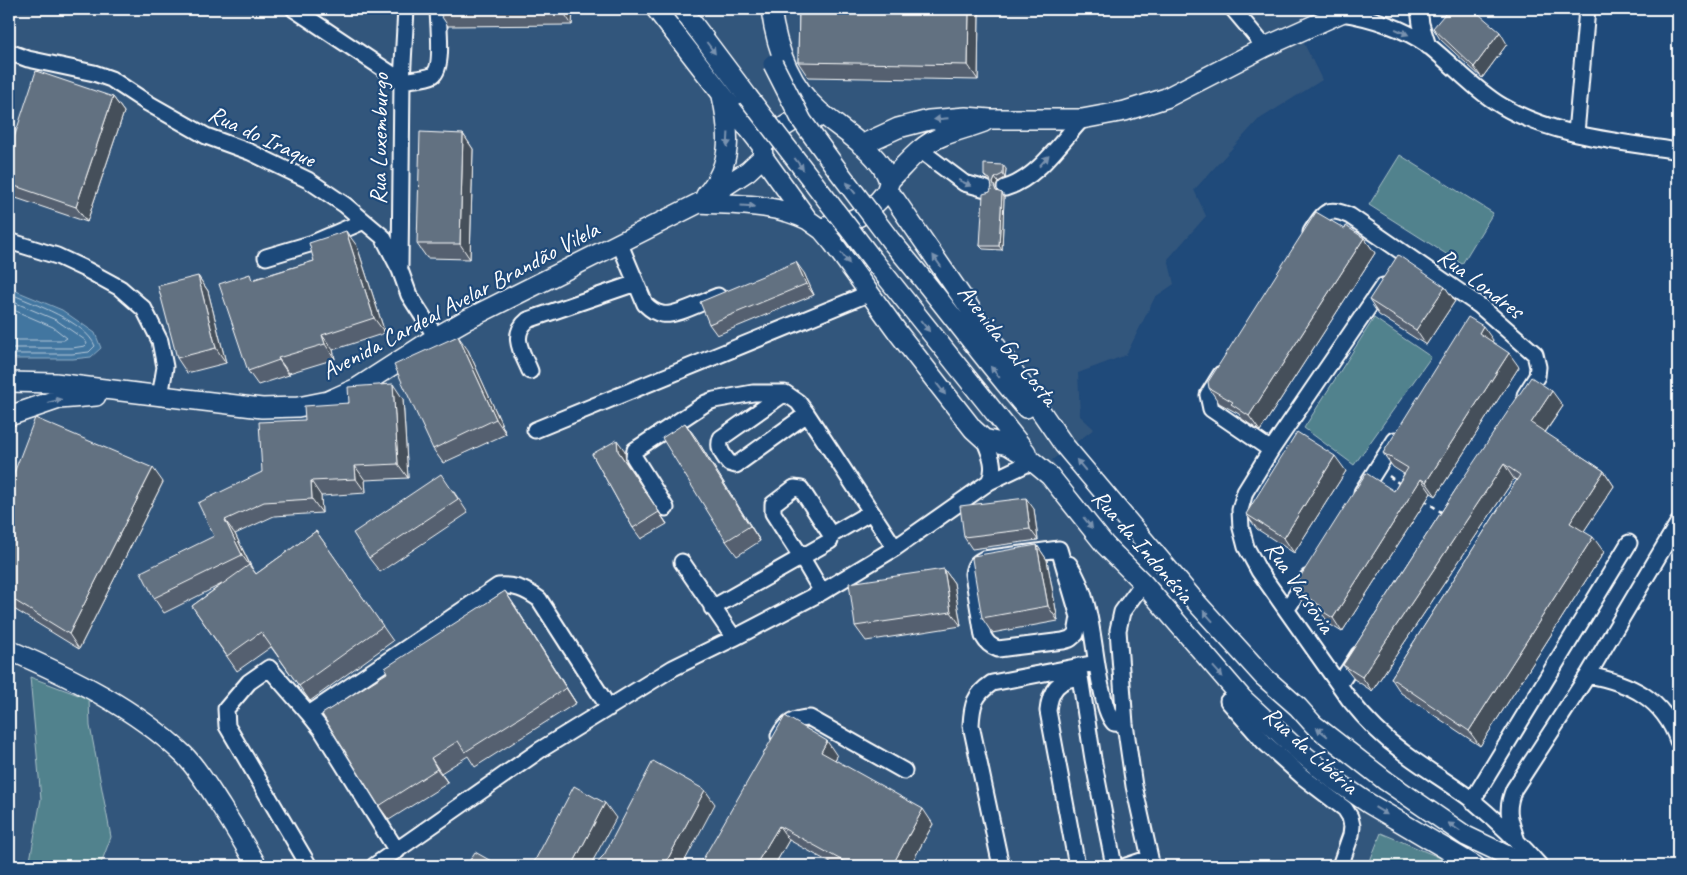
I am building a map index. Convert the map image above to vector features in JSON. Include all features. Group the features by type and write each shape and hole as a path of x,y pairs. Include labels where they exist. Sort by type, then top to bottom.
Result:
{"main road":[{"path":"656,9 721,92 810,222 833,243 898,334 960,413 984,439"},
{"path":"682,9 873,260 1033,461"},
{"name":"Avenida Gal Costa","path":"761,9 766,43 773,64 802,121 812,136 891,240 928,284 1016,398 1041,427 1064,446"},
{"name":"Avenida Gal Costa","path":"771,9 776,39 784,63 794,83 806,99 880,163 887,174 888,186 894,198 1064,446"},
{"path":"861,145 890,131 929,120 966,117 990,119 1082,119 1125,111 1166,98 1265,47 1345,11"},
{"path":"699,203 713,187 726,158 729,131 721,92"},
{"name":"Avenida Cardeal Avelar Brandão Vilela","path":"9,382 55,383 262,408 298,407 328,401 357,388 464,321 699,203 748,171 782,126 811,117 832,122"},
{"path":"699,203 768,207 795,214 810,222 834,224 856,218 866,213 929,142 990,119"},
{"path":"9,416 59,399 134,393"},
{"name":"Rua da Indonésia","path":"984,439 1008,445 1033,461 1050,476 1105,545 1143,583 1242,698 1299,751 1336,781 1368,802 1475,866"},
{"name":"Rua da Indonésia","path":"1064,446 1200,608 1264,677 1298,706 1314,725 1386,781 1466,836 1529,866"},
{"path":"9,650 73,679 106,698 146,725 184,756 204,781 258,866"}],"street":[{"path":"294,9 402,81 432,76 437,71 440,60 438,9"},
{"name":"Rua Luxemburgo","path":"400,270 402,81 406,9"},
{"path":"1233,9 1265,47"},
{"path":"1419,9 1421,24 1428,46"},
{"path":"1576,133 1587,9"},
{"path":"1345,11 1388,25 1408,34 1428,46 1476,88 1502,106 1540,123 1576,133 1678,151"},
{"name":"Rua do Iraque","path":"9,52 28,59 111,78 146,102 206,136 250,152 308,180 345,205 383,237 400,270 409,295 436,337"},
{"path":"1005,188 1025,180 1035,172 1082,119"},
{"path":"920,150 964,183 986,189"},
{"name":"Rua Londres","path":"1306,241 1327,211 1337,210 1350,216 1400,262 1477,310 1535,354 1538,367 1537,376 1516,409"},
{"path":"266,257 313,243 364,221"},
{"path":"9,241 57,256 87,270 120,288 144,309 160,341 165,367 160,397"},
{"path":"619,242 645,304 653,311 663,315 675,312 727,292"},
{"name":"Rua Varsōvia","path":"1400,262 1271,450 1245,492 1240,510 1241,528 1246,547 1259,570 1339,685 1365,718 1381,735 1404,753 1472,800 1540,866"},
{"path":"530,371 519,346 518,338 521,326 528,320 636,283"},
{"path":"535,430 870,293"},
{"path":"1227,364 1208,395 1211,409 1271,450"},
{"path":"666,508 634,457 635,450 706,403 753,393 785,393 798,402 807,414 894,548"},
{"path":"785,393 721,438 720,450 729,463 736,465 807,414"},
{"path":"1356,502 1403,428"},
{"path":"984,439 991,455 993,468 993,476 989,482"},
{"path":"374,866 540,750 673,668 822,592 894,548 989,482 1033,461"},
{"path":"712,608 802,558 830,541 831,535 801,489 794,488 773,504 773,513 802,558 822,592"},
{"path":"831,535 871,512"},
{"path":"1517,842 1510,820 1508,803 1514,789 1588,675 1678,523"},
{"path":"1472,800 1629,543"},
{"path":"1058,549 1082,585 1090,620 1096,662 1109,716 1114,723 1125,724"},
{"path":"1058,549 1079,617 1076,634 1063,642 992,647 983,636 973,574 974,567 984,559 1058,549"},
{"path":"682,562 734,638"},
{"path":"1287,609 1313,568"},
{"path":"1126,866 1150,862 1134,786 1125,724 1119,624 1122,612 1143,583"},
{"path":"309,714 498,586 512,586 526,590 539,599 609,708"},
{"path":"1339,685 1365,645"},
{"path":"1077,866 1048,711 1051,693 1056,686 1096,662"},
{"path":"309,866 227,726 226,709 249,682 269,668 321,729 397,851"},
{"path":"1001,866 971,726 975,699 982,690 992,684 1080,671"},
{"path":"1080,671 1093,759 1114,866"},
{"path":"1588,675 1608,678 1633,688 1654,701 1665,715 1678,741"},
{"name":"Rua da Libéria","path":"1228,701 1264,742 1303,777 1345,809 1350,817 1352,826 1351,835 1340,866"},
{"path":"772,748 781,731 789,722 799,718 810,718 904,771"}],"path":[{"path":"1377,468 1400,484"},
{"path":"1416,495 1448,517"}],"shaded area":[{"path":"9,9 1324,9 1294,23 1322,80 1258,120 1194,190 1206,216 1168,259 1174,284 1155,297 1126,355 1078,373 1080,416 1094,429 1052,460 1143,592 1202,666 1373,819 1467,866 9,866"}],"green space":[{"path":"1400,155 1493,213 1462,264 1369,205"},
{"path":"1374,318 1431,357 1354,465 1304,428"},
{"path":"30,677 89,699 90,726 111,837 100,866 29,866 41,799"},
{"path":"1381,833 1460,866 1368,866"}],"water":[{"path":"9,288 62,310 95,333 101,348 91,357 73,359 9,359"}],"building":[{"path":"438,9 562,9 562,10 438,11"},
{"path":"799,9 969,9 968,65 798,62"},
{"path":"1449,9 1473,9 1500,32 1474,67 1433,28"},
{"path":"36,71 113,97 76,207 9,184 9,153"},
{"path":"420,132 463,134 460,244 417,244"},
{"path":"984,164 1003,165 1003,174 995,178 993,183 996,191 1002,193 999,246 980,246 983,194 990,192 992,187 990,179 984,176"},
{"path":"1316,212 1345,229 1346,226 1364,238 1249,416 1231,404 1233,402 1209,388 1208,382"},
{"path":"346,231 374,318 322,335 325,344 278,358 279,360 248,371 219,284 250,274 252,280 314,261 309,243"},
{"path":"1398,255 1445,287 1416,330 1369,300"},
{"path":"796,262 806,284 709,324 700,302"},
{"path":"198,276 216,348 177,358 158,286"},
{"path":"1468,317 1483,326 1479,333 1509,353 1426,482 1421,479 1333,618 1319,609 1321,606 1293,588 1366,473 1394,491 1408,468 1383,453"},
{"path":"458,336 496,419 433,449 394,365"},
{"path":"1531,377 1552,391 1531,423 1604,471 1570,523 1593,537 1469,731 1391,678 1520,475 1504,464 1362,677 1343,665 1458,486"},
{"path":"393,384 398,464 355,466 356,479 311,481 312,499 264,502 225,520 242,555 154,598 141,572 214,536 198,503 262,472 259,422 305,420 304,406 349,403 348,387"},
{"path":"35,418 153,468 69,634 9,597 9,486"},
{"path":"685,423 750,526 726,541 662,438"},
{"path":"1297,432 1335,456 1284,538 1246,514"},
{"path":"617,440 618,451 659,512 633,528 592,454"},
{"path":"441,474 458,499 369,558 353,533"},
{"path":"1026,498 1030,529 964,537 960,506"},
{"path":"316,531 383,626 299,686 261,632 227,656 192,606 249,565 256,574"},
{"path":"1037,545 1048,606 982,618 973,556"},
{"path":"944,569 951,612 855,626 849,583"},
{"path":"505,591 566,688 465,752 458,741 431,758 437,769 379,806 322,714 387,673 385,668"},
{"path":"785,716 827,741 821,752 923,809 892,866 852,866 779,826 755,866 699,866"},
{"path":"653,761 705,790 664,866 597,866 604,855"},
{"path":"574,786 605,803 572,866 532,866"},
{"path":"475,852 500,866 466,866"}]}
